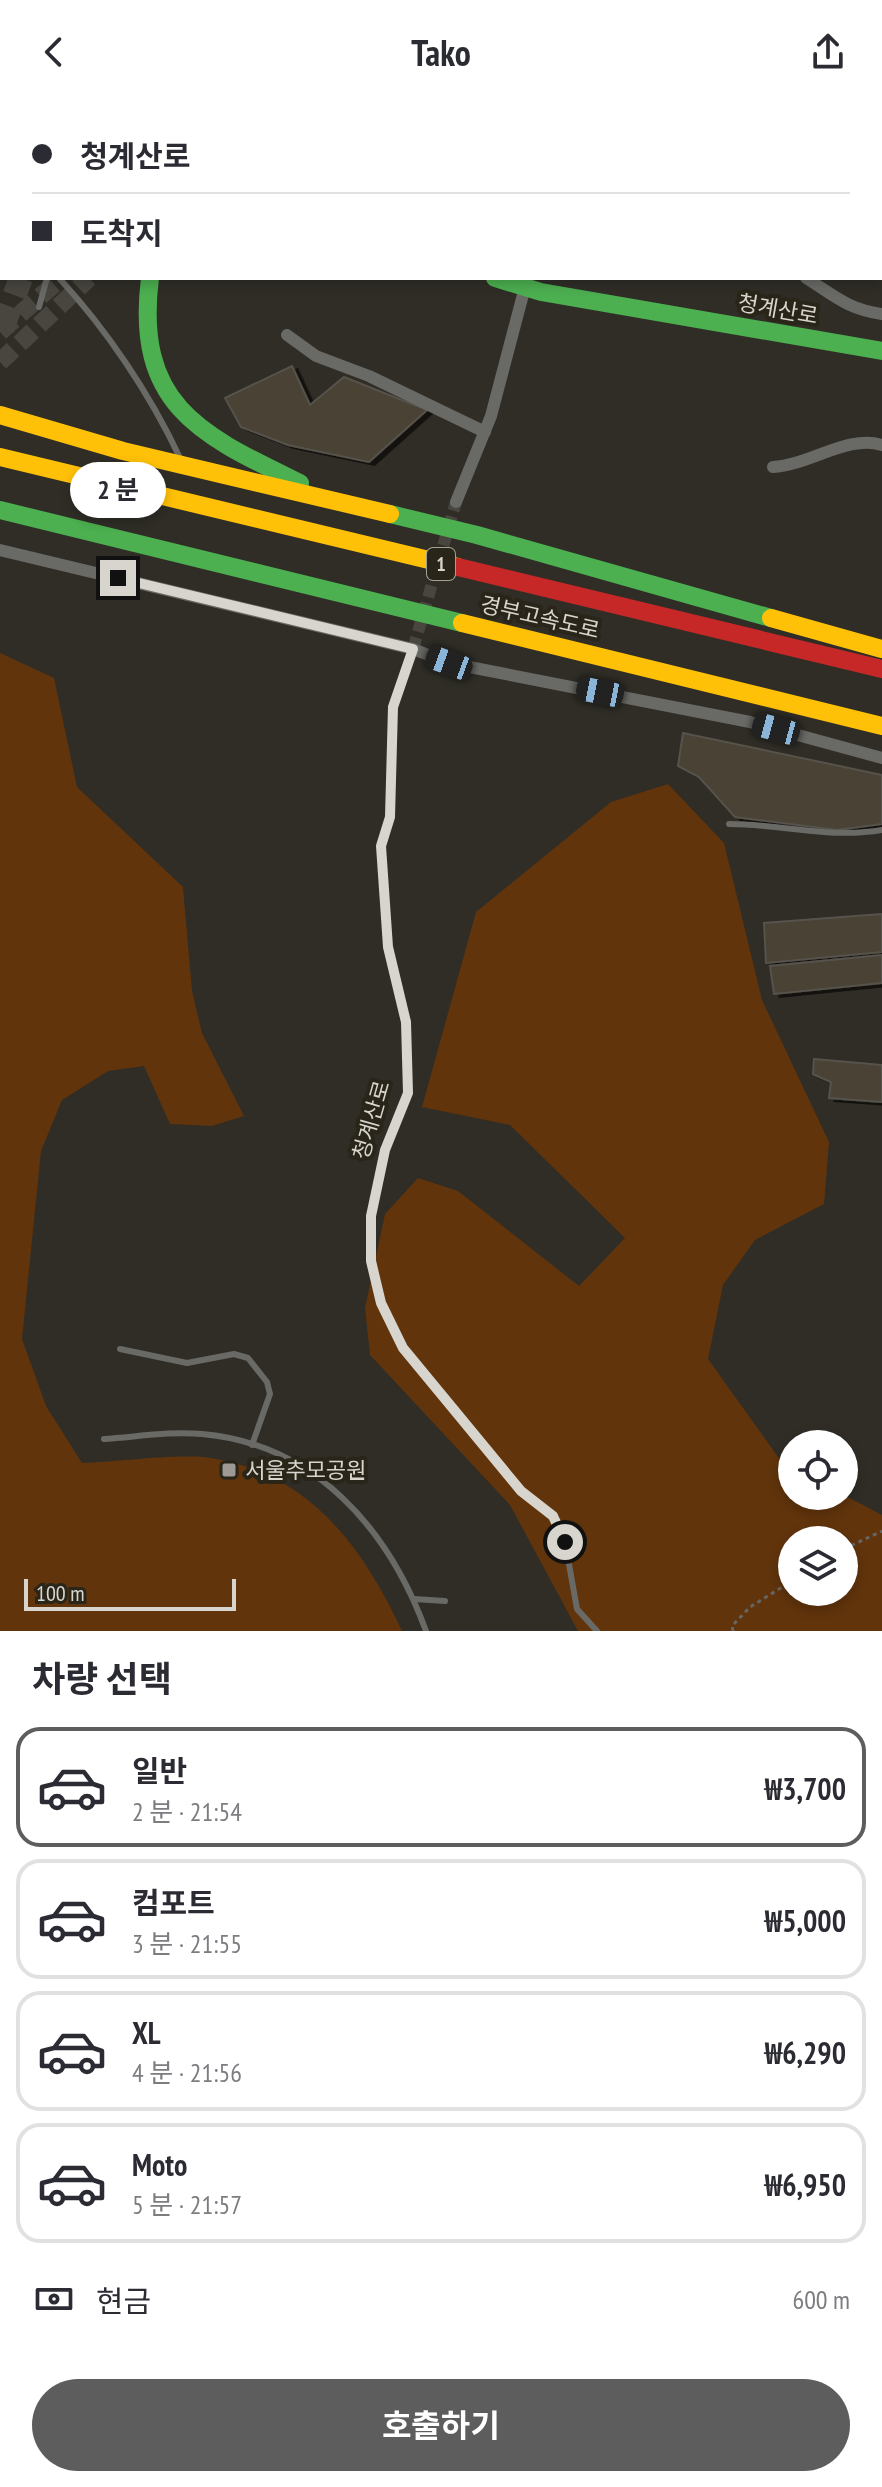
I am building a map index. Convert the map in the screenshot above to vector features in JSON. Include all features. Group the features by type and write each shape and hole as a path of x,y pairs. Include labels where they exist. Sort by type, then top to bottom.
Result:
{"main road":[{"path":"150,280 146,321 159,373 184,411 208,437 304,485 428,523 882,649"},
{"name":"청계산로","path":"502,280 525,287 882,351"},
{"path":"0,415 183,465 428,523"},
{"name":"경부고속도로","path":"0,457 882,669"},
{"name":"경부고속도로","path":"0,510 882,726"}],"street":[{"path":"808,280 829,297 861,311 882,314"},
{"path":"456,502 485,432 525,287"},
{"path":"287,335 316,356 369,376 485,432"},
{"path":"773,467 794,466 852,443 882,445"},
{"path":"0,550 413,649 449,663 750,722 882,758"}],"lane":[{"path":"39,307 46,280"},
{"path":"61,280 89,310 165,426 183,465"},
{"name":"청계산로","path":"413,649 393,707 390,817 381,846 388,947 406,1022 408,1093 385,1150 371,1216 371,1261 381,1303 403,1348 521,1491 553,1516 565,1542 577,1609 597,1631"},
{"path":"729,824 833,835 882,830"},
{"path":"120,1349 187,1363 234,1354 248,1358 267,1382 270,1394 252,1445"},
{"path":"104,1439 201,1434 252,1445 286,1457 341,1493 379,1536 414,1599 426,1631"},
{"path":"414,1599 445,1601"}],"path":[{"path":"858,1542 882,1531"},
{"path":"733,1631 732,1626 750,1607 778,1590"}],"shaded area":[{"path":"0,653 54,678 77,787 183,887 192,991 202,1033 244,1116 212,1126 170,1124 144,1066 108,1071 62,1100 41,1151 22,1339 46,1406 82,1463 165,1457 211,1458 246,1466 304,1497 350,1543 387,1600 402,1631 0,1631"},
{"path":"668,784 724,843 762,1000 829,1142 824,1204 755,1240 723,1285 708,1359 778,1457 778,1510 858,1510 858,1502 882,1515 882,1631 578,1631 510,1505 370,1355 365,1308 385,1214 418,1178 458,1191 579,1286 625,1238 510,1125 422,1107 476,912 611,802"}],"building":[{"path":"292,366 310,405 344,377 427,410 369,462 288,445 241,427 225,398"},
{"path":"683,733 882,775 882,824 837,830 735,817 699,777 678,766"},
{"path":"882,914 882,952 766,963 764,923"},
{"path":"882,955 882,983 774,994 770,966"},
{"path":"814,1059 882,1065 882,1102 829,1098 831,1082 813,1074"}],"tunnel":[{"path":"2,329 20,280"},
{"path":"0,332 59,280"},
{"path":"0,362 87,280"},
{"path":"413,649 456,502"}],"traffic: fast":[{"path":"150,280 148,322 153,357 164,386 182,410 205,431 300,483"},
{"path":"502,280 541,292 882,351"},
{"path":"0,510 462,623"},
{"path":"390,514 477,535 771,618"}],"traffic: slow":[{"path":"0,415 123,451 390,514"},
{"path":"0,457 458,567"},
{"path":"771,618 882,649"},
{"path":"462,623 882,726"}],"traffic: jam":[{"path":"458,567 882,669"}],"place":[{"name":"서울추모공원","path":"229,1470"}],"route":[{"path":"118,578 413,649 393,707 390,817 381,846 388,947 406,1022 408,1093 385,1150 371,1216 371,1261 381,1303 403,1348 489,1448 521,1491 553,1516 565,1542"}]}
